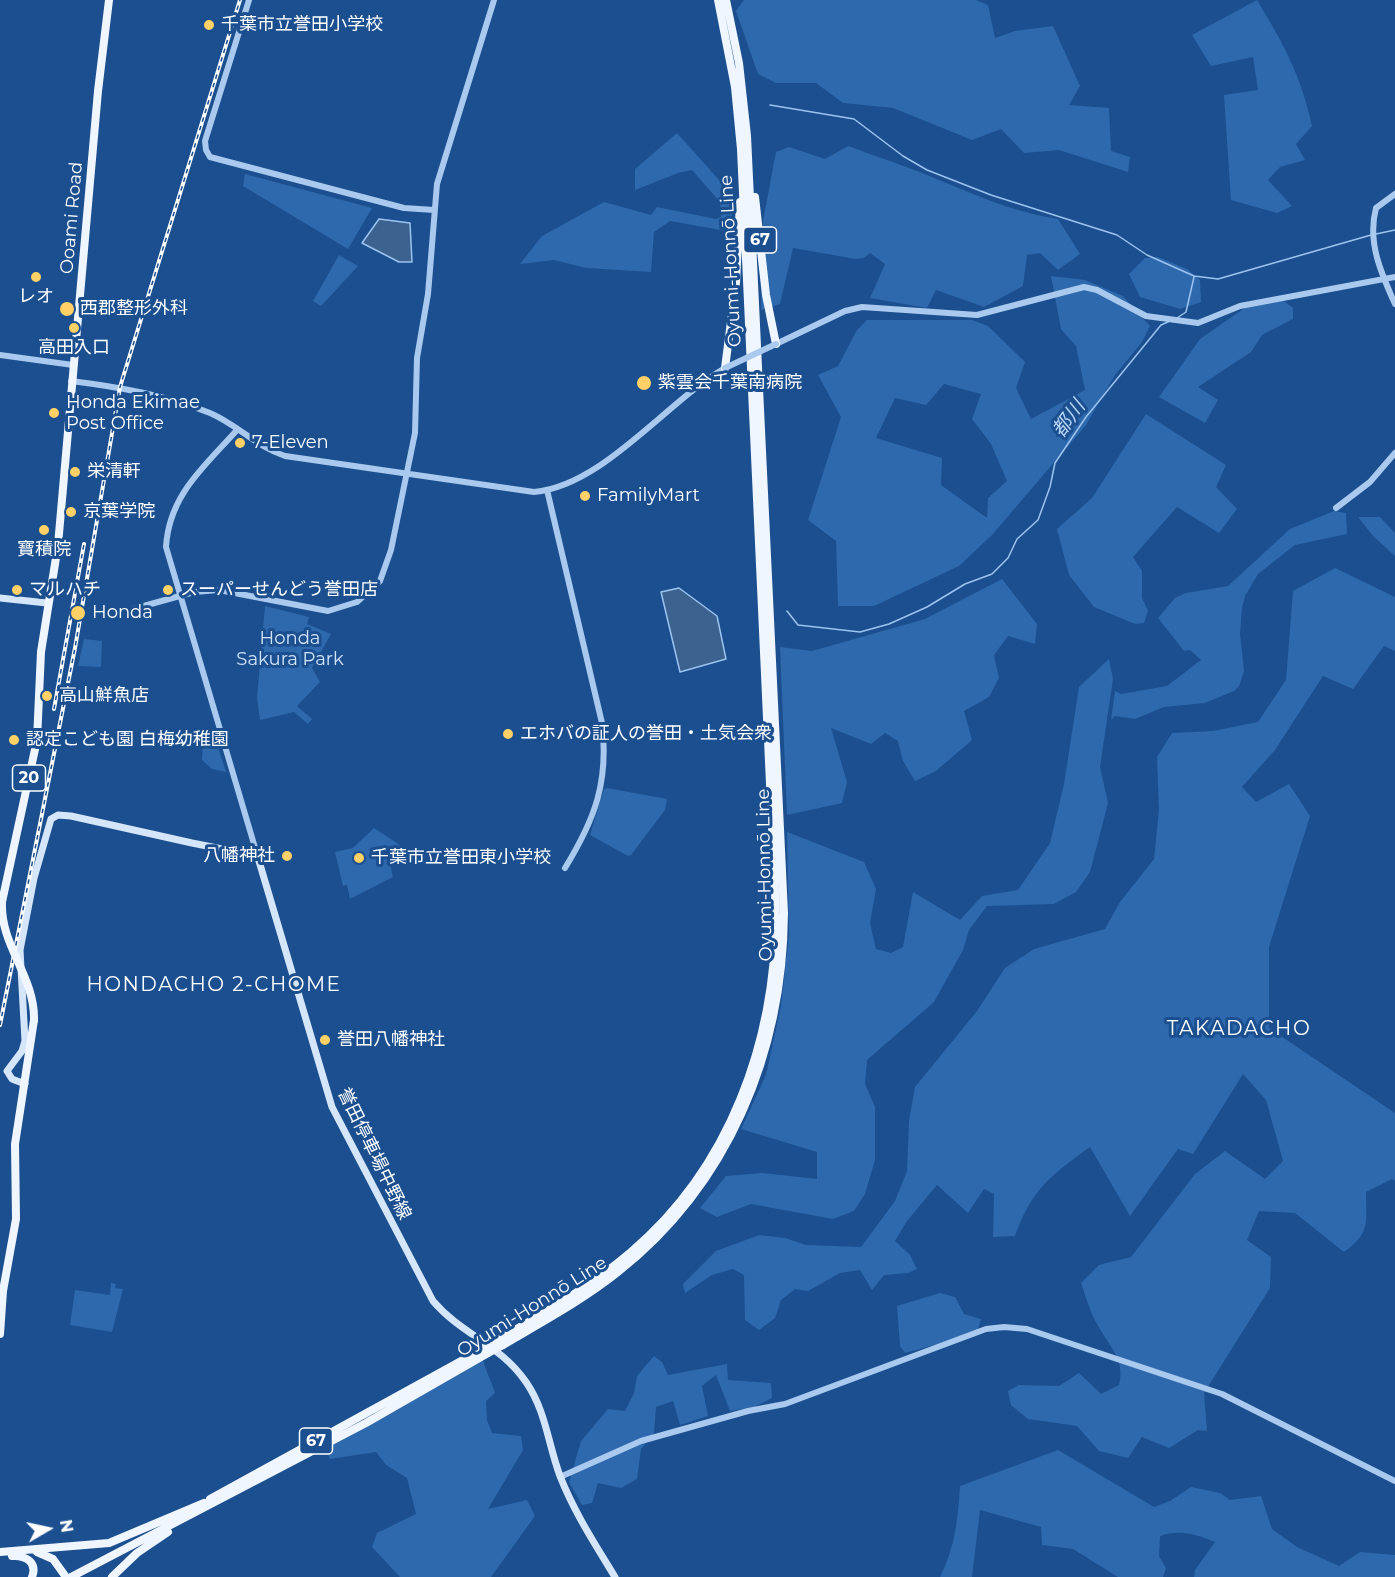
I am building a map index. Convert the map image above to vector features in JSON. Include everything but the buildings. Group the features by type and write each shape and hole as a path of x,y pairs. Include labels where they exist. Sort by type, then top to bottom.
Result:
{"main road":[{"name":"Ooami Road","path":"47,603 58,545 71,381 109,0"},
{"name":"Oyumi-Honnō Line","path":"70,1576 206,1505 485,1351 577,1293 630,1252 660,1225 697,1179 721,1140 749,1079 765,1029 773,976 776,915 743,190 735,87 718,0"},
{"name":"Oyumi-Honnō Line","path":"500,1342 592,1291 618,1272 648,1246 692,1197 721,1156 744,1109 766,1052 774,1020 782,961 784,913 747,136 739,63 726,0"},
{"name":"67","path":"747,136 766,295 776,344"},
{"name":"67","path":"725,368 738,262 738,213 743,190"},
{"path":"0,598 47,603"},
{"name":"20","path":"0,1334 3,1291 16,1225 14,1152 34,1020 30,987 5,935 2,902 37,740 41,652 47,603"},
{"path":"25,1084 12,1079 8,1071 22,1051 25,1041 19,974 20,950 34,878 51,819 58,815 71,816 237,852 256,851"},
{"name":"誉田停車場中野線","path":"256,851 335,1116 433,1301 449,1318 500,1352 527,1383 542,1411 560,1477 580,1520 615,1577"},
{"name":"67","path":"0,1552 109,1543 206,1505"},
{"name":"67","path":"112,1577 144,1547 206,1505"},
{"name":"67","path":"33,1550 54,1559 70,1576"},
{"path":"0,1557 18,1556 28,1559 34,1568 32,1577"}],"street":[{"path":"249,0 205,141 210,157 404,208 434,210"},
{"path":"133,609 180,596 219,590 328,611 349,607 372,590 384,573 417,416 417,358 432,259 437,184 494,0"},
{"path":"1395,194 1376,208 1372,230 1372,239 1383,278 1395,304"},
{"path":"71,381 141,391 209,413 262,448 285,456 525,492 547,490 569,482 602,462 648,428 703,382 725,368 845,311 862,307 977,315 1084,287 1097,290 1146,316 1198,323 1240,306 1395,277"},
{"path":"0,354 73,366"},
{"path":"237,430 182,492 171,516 166,547 256,851"},
{"path":"1336,507 1370,482 1395,453"},
{"path":"547,490 602,723 604,751 597,808 585,836 565,868"},
{"path":"560,1477 641,1441 748,1411 785,1404 986,1329 1004,1327 1027,1329 1222,1394 1395,1481"}],"green space":[{"path":"744,0 976,0 988,5 995,38 1015,31 1053,26 1080,86 1069,105 1109,108 1111,151 1130,157 1128,172 1059,150 1024,153 1001,129 972,140 893,108 843,103 816,83 776,83 758,74 736,11"},
{"path":"1257,0 1297,75 1312,126 1296,144 1305,160 1280,167 1268,180 1292,206 1277,213 1231,200 1224,95 1258,90 1253,57 1211,66 1192,35"},
{"path":"677,133 720,181 732,208 732,232 670,221 654,232 651,272 586,268 554,260 520,264 542,236 604,202 651,215 657,207 716,219 721,217 720,202 692,170 678,173 635,190 635,169"},
{"path":"848,146 997,203 1058,219 1080,254 1058,270 1040,253 1027,255 1023,286 984,307 936,290 927,308 870,298 885,264 870,253 864,258 856,259 793,248 780,304 761,310 763,221 776,152 789,147 825,159"},
{"path":"245,174 372,208 348,249 243,186"},
{"path":"339,255 358,266 321,306 313,301"},
{"path":"1158,257 1187,269 1200,280 1201,302 1180,309 1140,297 1129,274 1145,258"},
{"path":"1051,276 1085,280 1123,296 1150,326 1142,342 1115,375 1086,425 992,535 959,566 874,606 838,606 836,541 808,520 841,417 818,375 838,366 857,330 867,320 972,320 988,326 1025,362 1016,388 1031,419 1085,390 1076,346 1061,329","holes":["944,384 981,394 972,419 991,444 1007,481 988,498 987,518 941,485 942,458 876,438 895,398 926,405"]},
{"path":"1281,299 1293,308 1293,319 1262,335 1251,352 1198,387 1218,400 1205,423 1159,397 1200,339 1246,307"},
{"path":"1146,414 1226,465 1216,487 1237,509 1219,533 1177,507 1133,557 1142,571 1142,598 1148,611 1144,623 1135,624 1094,607 1069,575 1057,529 1092,498"},
{"path":"1334,511 1346,513 1347,534 1295,545 1258,574 1245,596 1240,634 1244,671 1239,686 1234,691 1205,703 1164,707 1135,719 1115,716 1111,720 1115,691 1121,694 1167,686 1201,660 1190,650 1184,651 1158,618 1175,598 1186,593 1228,586 1290,529"},
{"path":"1358,517 1380,517 1395,533 1395,556 1373,536"},
{"path":"1335,568 1395,597 1395,651 1384,646 1353,689 1323,676 1275,750 1242,787 1256,802 1289,784 1310,816 1269,947 1269,1028 1395,1113 1395,1181 1392,1179 1366,1192 1366,1220 1363,1233 1344,1252 1295,1213 1259,1211 1247,1240 1271,1257 1270,1288 1204,1393 1207,1431 1198,1430 1169,1448 1142,1437 1128,1458 1099,1451 1077,1426 1028,1419 1011,1405 1008,1391 1019,1385 1059,1386 1079,1373 1101,1394 1119,1385 1121,1376 1118,1360 1101,1332 1081,1283 1099,1265 1131,1257 1195,1174 1225,1151 1265,1179 1283,1161 1266,1100 1243,1074 1193,1154 1178,1149 1130,1216 1090,1147 1044,1185 1028,1206 1015,1236 993,1237 994,1194 984,1189 968,1213 937,1185 907,1221 895,1241 910,1255 917,1269 908,1273 884,1275 872,1290 860,1270 840,1273 808,1291 795,1289 781,1300 775,1318 759,1330 745,1320 744,1275 733,1269 712,1275 685,1293 683,1284 716,1251 759,1235 785,1238 806,1245 861,1247 895,1201 907,1171 909,1121 915,1087 977,1011 1005,968 1034,949 1105,929 1120,902 1154,859 1159,810 1157,757 1172,733 1213,731 1258,722 1286,680 1293,591"},
{"path":"1002,579 1037,624 1035,644 1008,636 994,655 999,678 989,697 964,711 972,740 936,771 915,781 903,761 898,741 885,733 871,744 831,728 847,782 842,803 787,815 780,647 812,651 925,619"},
{"name":"Honda Sakura Park","path":"265,606 309,617 307,624 331,634 312,668 320,682 297,706 312,719 308,724 294,712 260,720 257,698"},
{"path":"84,639 102,641 101,667 78,666"},
{"path":"1109,659 1113,679 1100,767 1108,803 1090,872 1076,892 1054,904 987,906 969,930 963,950 934,1002 867,1060 865,1084 875,1107 875,1160 865,1194 854,1211 833,1219 751,1204 717,1217 700,1208 726,1176 762,1173 817,1179 817,1152 741,1129 766,1075 781,1006 789,934 787,832 864,862 876,889 870,923 876,949 891,953 903,947 913,892 960,920 982,896 1018,890 1050,843 1064,784 1079,687"},
{"path":"203,743 217,744 226,772 212,769 202,760"},
{"path":"604,789 667,799 665,810 628,856 590,835"},
{"path":"374,828 403,847 390,863 393,877 350,899 347,885 343,886 335,852 353,848"},
{"path":"111,1283 116,1284 115,1288 123,1289 112,1332 70,1325 75,1290 110,1295"},
{"path":"940,1293 955,1297 964,1314 981,1319 977,1333 905,1353 900,1346 897,1306"},
{"path":"482,1355 495,1393 486,1401 487,1420 492,1433 521,1436 523,1450 488,1509 527,1500 535,1516 491,1577 400,1577 372,1547 377,1533 416,1514 407,1478 386,1465 376,1452 330,1459 325,1448 405,1405"},
{"path":"654,1356 662,1362 668,1375 727,1364 728,1380 771,1383 772,1398 754,1407 730,1411 716,1375 702,1386 708,1416 680,1425 673,1401 656,1407 654,1433 641,1449 637,1479 621,1488 598,1483 592,1503 582,1505 569,1482 581,1441 608,1409 625,1411 634,1393 637,1376"},
{"path":"1058,1450 1154,1507 1170,1501 1191,1487 1220,1493 1230,1500 1261,1496 1272,1529 1297,1547 1339,1566 1360,1552 1395,1555 1395,1577 1194,1577 1195,1570 1215,1542 1181,1533 1160,1536 1159,1556 1166,1568 1163,1577 1118,1577 1073,1549 1042,1545 1041,1527 980,1510 972,1577 940,1577 955,1533 960,1486"}],"shaded area":[{"path":"379,219 410,223 412,262 399,262 362,243"},
{"path":"679,588 717,616 726,659 680,672 661,592"}],"waterway":[{"path":"770,105 854,119 903,156 927,170 991,195 1117,235 1147,255 1194,276 1218,279 1371,235"},
{"name":"都川","path":"1376,234 1395,230"},
{"name":"都川","path":"1177,318 1186,312 1194,277"},
{"name":"都川","path":"787,611 798,625 860,632 889,624 927,607 965,584 992,574 1008,558 1017,539 1038,520 1050,487 1055,463 1086,417 1161,325 1170,321"}],"railway":[{"path":"0,1025 75,648 120,387 240,0"},
{"path":"54,709 84,544"}],"place":[{"name":"千葉市立誉田小学校","path":"209,25"},
{"name":"レオ","path":"36,277"},
{"name":"西郡整形外科","path":"67,309"},
{"name":"高田入口","path":"74,328"},
{"name":"紫雲会千葉南病院","path":"644,383"},
{"name":"Honda Ekimae Post Office","path":"54,413"},
{"name":"7-Eleven","path":"240,443"},
{"name":"栄清軒","path":"75,472"},
{"name":"FamilyMart","path":"585,496"},
{"name":"京葉学院","path":"71,512"},
{"name":"寶積院","path":"44,530"},
{"name":"マルハチ","path":"17,590"},
{"name":"スーパーせんどう誉田店","path":"168,590"},
{"name":"Honda","path":"78,613"},
{"name":"高山鮮魚店","path":"47,696"},
{"name":"エホバの証人の誉田・土気会衆","path":"508,734"},
{"name":"認定こども園 白梅幼稚園","path":"14,740"},
{"name":"八幡神社","path":"287,856"},
{"name":"千葉市立誉田東小学校","path":"359,858"},
{"name":"誉田八幡神社","path":"325,1040"}],"district":[{"name":"HONDACHO 2-CHOME","path":"214,985"},
{"name":"TAKADACHO","path":"1239,1029"}]}
